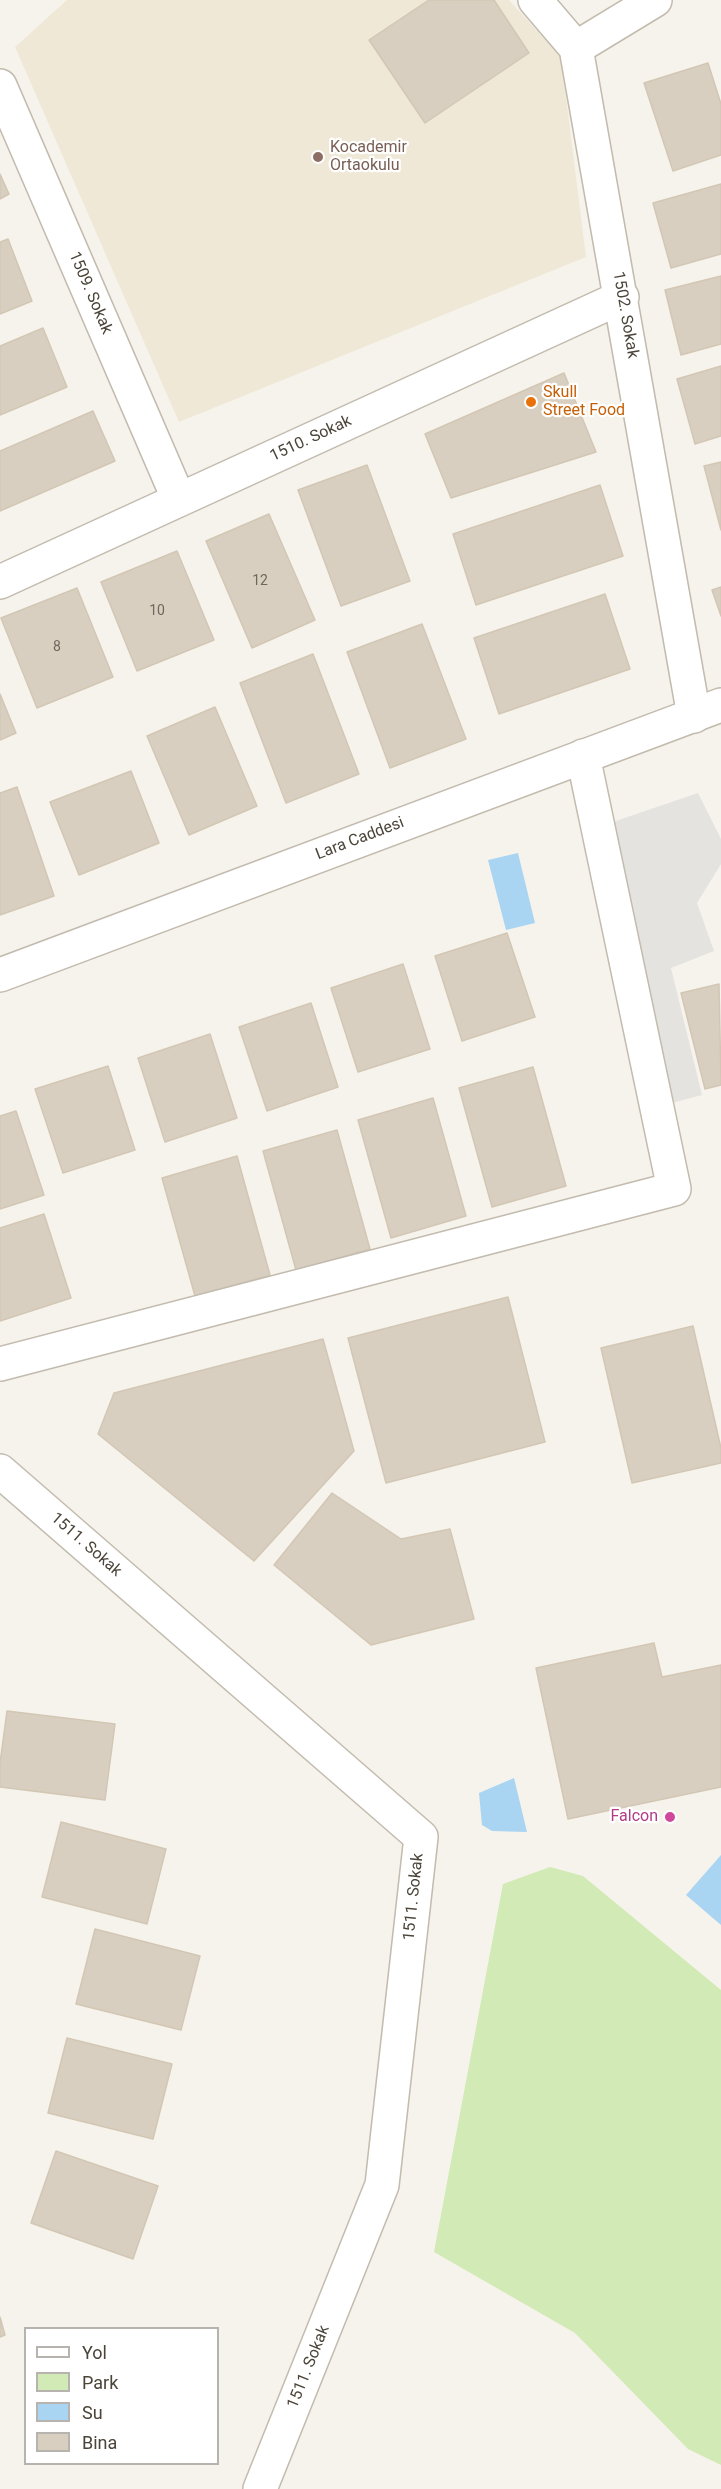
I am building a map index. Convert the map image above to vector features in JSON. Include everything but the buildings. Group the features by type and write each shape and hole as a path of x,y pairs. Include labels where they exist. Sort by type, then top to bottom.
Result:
{"street":[{"path":"535,0 576,48 655,0"},
{"name":"1502. Sokak","path":"576,48 622,297 707,711"},
{"name":"1509. Sokak","path":"0,86 179,500"},
{"name":"1510. Sokak","path":"0,582 622,297"},
{"name":"Lara Caddesi","path":"0,975 707,711"},
{"path":"0,1364 674,1189 583,756"},
{"name":"1511. Sokak","path":"0,1471 421,1837 382,2185 260,2489"}],"shaded area":[{"name":"Kocademir Ortaokulu","path":"67,0 509,0 561,57 586,257 179,422 15,47"},
{"path":"698,793 721,839 721,864 697,903 714,951 671,968 702,1095 657,1107 598,827"}],"green space":[{"path":"550,1867 583,1876 721,1990 721,2465 688,2449 575,2333 434,2252 503,1884"}],"water":[{"path":"518,853 535,923 506,930 488,860"},
{"path":"514,1778 527,1832 492,1831 482,1825 479,1793"},
{"path":"721,1855 721,1925 686,1895"}],"place":[{"name":"Kocademir Ortaokulu","path":"318,157"},
{"name":"Skull Street Food","path":"531,402"},
{"name":"Falcon","path":"670,1817"}]}
